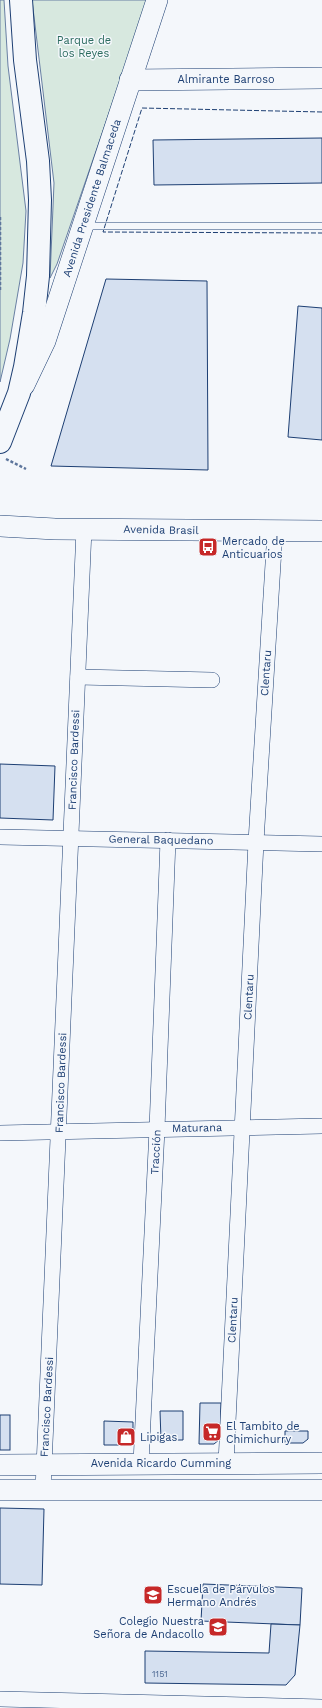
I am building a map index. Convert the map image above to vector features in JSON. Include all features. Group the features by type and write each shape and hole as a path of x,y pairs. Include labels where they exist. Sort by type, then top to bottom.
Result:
{"main road":[{"name":"Avenida Presidente Balmaceda","path":"0,442 19,393 34,313 40,238 38,161 25,60 21,0"},
{"name":"Avenida Presidente Balmaceda","path":"19,393 28,379 46,341 157,0"},
{"name":"Almirante Barroso","path":"130,80 322,78"},
{"name":"Avenida Brasil","path":"0,526 84,529 322,531"},
{"name":"Avenida Ricardo Cumming","path":"0,1465 322,1463"},
{"path":"0,1490 322,1490"}],"street":[{"name":"Francisco Bardessi","path":"44,1490 84,529"},
{"name":"Clentaru","path":"226,1463 256,842 275,531"},
{"path":"78,677 212,680"},
{"name":"General Baquedano","path":"0,836 322,844"},
{"name":"Tracción","path":"141,1463 157,1129 168,840"},
{"name":"Maturana","path":"0,1133 322,1126"},
{"path":"0,1699 195,1706 322,1707"}],"lane":[{"path":"84,226 322,226"}],"path":[{"path":"0,217 0,290"},
{"path":"0,456 26,469"}],"green space":[{"path":"0,0 4,0 8,66 26,211 23,263 10,339 0,382"},
{"name":"Parque de los Reyes","path":"32,0 148,0 57,264 50,278 54,183"}],"building":[{"path":"322,138 322,183 154,185 153,140"},
{"path":"106,279 207,281 208,470 51,466"},
{"path":"298,306 322,308 322,440 288,437"},
{"path":"0,764 55,766 53,820 0,818"},
{"path":"200,1403 221,1403 220,1439 214,1444 199,1444"},
{"path":"160,1411 183,1411 183,1440 161,1440"},
{"path":"0,1415 10,1415 10,1450 0,1450"},
{"path":"104,1421 133,1422 133,1441 126,1445 104,1445"},
{"path":"285,1431 308,1431 308,1439 303,1443 285,1443"},
{"path":"0,1508 44,1509 42,1585 0,1584"},
{"path":"203,1584 302,1588 300,1625 201,1621"},
{"path":"271,1624 300,1625 295,1675 286,1685 145,1683 145,1651 269,1653"}],"fence":[{"path":"322,112 142,108 103,232 322,233"}],"place":[{"name":"Mercado de Anticuarios","path":"208,547"},
{"name":"El Tambito de Chimichurry","path":"212,1432"},
{"name":"Lipigas","path":"126,1437"},
{"name":"Escuela de Párvulos Hermano Andrés","path":"153,1595"},
{"name":"Colegio Nuestra Señora de Andacollo","path":"218,1627"}]}
